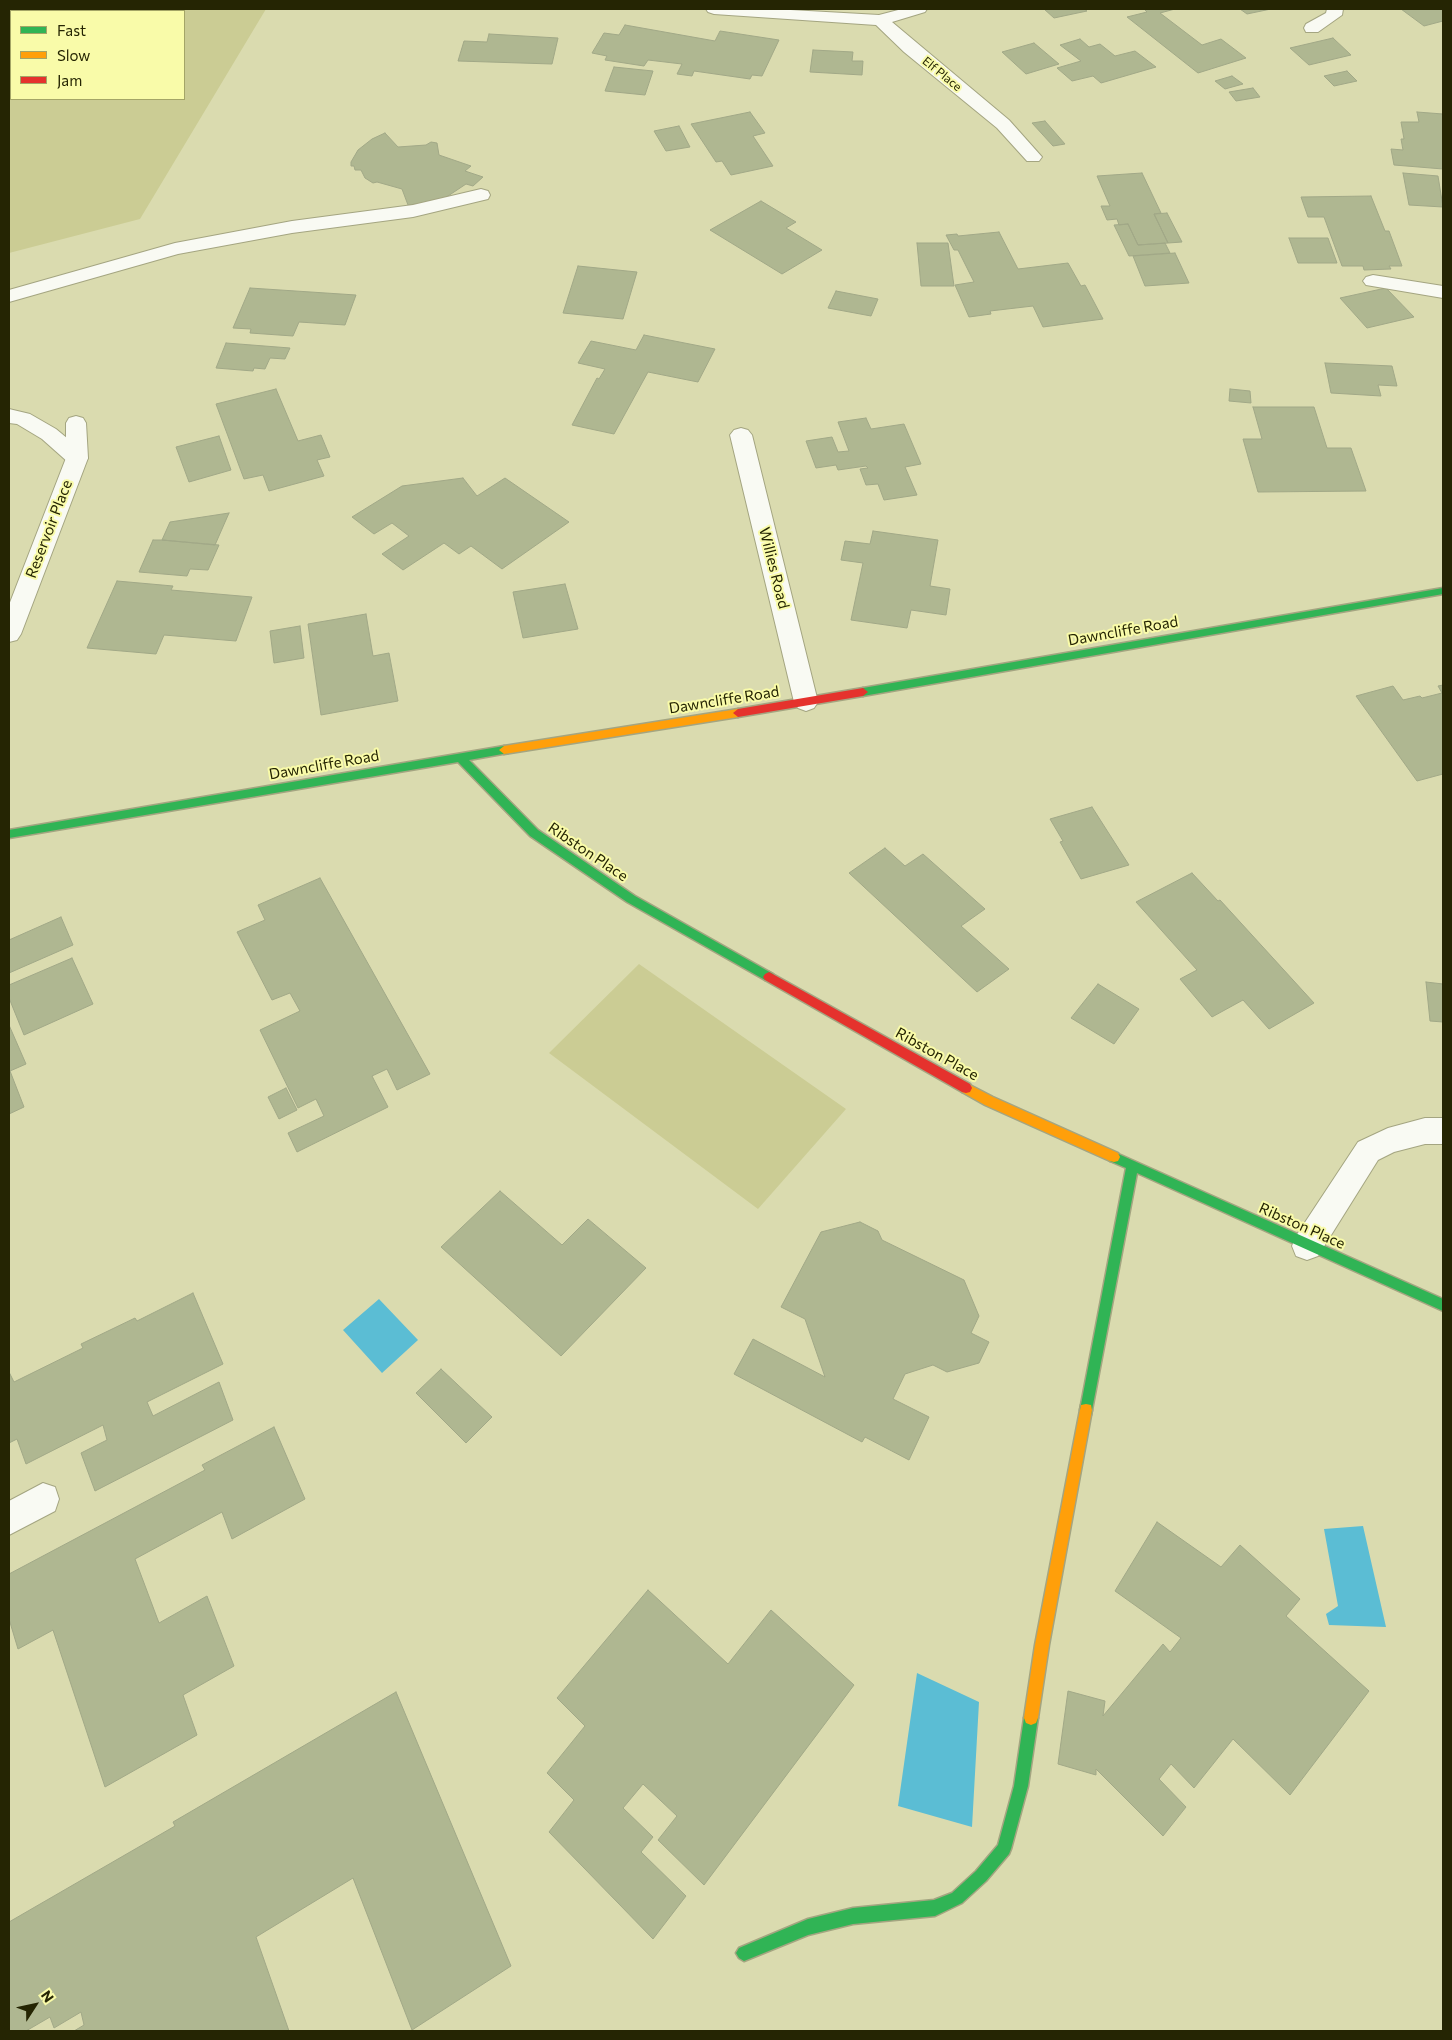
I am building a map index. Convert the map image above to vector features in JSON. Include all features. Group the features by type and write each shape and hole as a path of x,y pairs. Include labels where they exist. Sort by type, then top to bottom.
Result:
{"street":[{"path":"714,9 852,20 880,20 919,9"},
{"path":"1312,28 1334,15 1335,9"},
{"name":"Elf Place","path":"880,20 910,48 1003,124 1033,157"},
{"path":"9,296 176,249 292,227 413,211 480,195"},
{"path":"1372,281 1443,292"},
{"path":"9,416 23,419 49,434 77,458"},
{"name":"Reservoir Place","path":"9,634 77,458 76,423"},
{"name":"Willies Road","path":"741,435 806,702"},
{"name":"Dawncliffe Road","path":"9,834 460,757 806,702 1443,591"},
{"name":"Ribston Place","path":"460,757 534,833 631,899 990,1101 1307,1246 1443,1305"},
{"path":"1307,1246 1368,1151 1388,1141 1425,1131 1443,1132"},
{"path":"744,1952 808,1927 853,1916 935,1908 957,1898 981,1876 1004,1849 1021,1786 1042,1645 1132,1166"},
{"path":"9,1519 43,1499"}],"green space":[{"path":"9,9 266,9 140,219 9,253"},
{"path":"639,964 846,1109 758,1209 549,1053"}],"water":[{"path":"379,1299 418,1340 382,1373 343,1330"},
{"path":"1363,1526 1386,1627 1329,1625 1326,1614 1338,1606 1324,1529"},
{"path":"917,1673 979,1702 972,1827 898,1806"}],"building":[{"path":"1044,9 1084,9 1087,11 1054,18"},
{"path":"1144,9 1175,9 1160,13 1202,45 1221,39 1246,58 1198,73 1127,17 1147,12"},
{"path":"1240,9 1271,9 1247,14"},
{"path":"1401,9 1443,9 1443,21 1424,26"},
{"path":"625,25 715,41 720,31 779,40 762,76 752,75 750,79 694,71 692,76 677,74 682,64 648,60 644,66 605,60 607,56 592,53 604,33 619,35"},
{"path":"489,34 558,38 552,64 458,61 464,41 487,42"},
{"path":"1333,38 1351,55 1309,65 1290,48"},
{"path":"1080,39 1089,47 1100,44 1115,56 1135,51 1156,67 1101,83 1093,76 1072,81 1057,68 1081,61 1060,45"},
{"path":"1034,43 1059,64 1026,74 1002,52"},
{"path":"813,50 853,52 852,61 863,61 862,75 810,72"},
{"path":"614,67 653,71 645,95 605,91"},
{"path":"1347,71 1357,81 1334,86 1324,76"},
{"path":"1232,76 1243,84 1225,89 1215,81"},
{"path":"1253,88 1260,97 1236,101 1229,92"},
{"path":"750,112 765,133 753,136 773,166 731,175 722,161 716,162 691,124"},
{"path":"1417,112 1443,114 1443,169 1394,165 1391,149 1403,150 1401,139 1404,139 1401,122 1419,122"},
{"path":"1045,121 1065,144 1053,146 1032,123"},
{"path":"679,126 690,147 666,151 654,131"},
{"path":"385,133 398,147 426,145 431,142 437,143 439,155 471,166 465,171 483,177 473,186 466,184 445,198 427,203 408,205 402,189 377,182 373,183 365,178 361,170 355,170 354,166 351,166 351,162 358,150 372,139"},
{"path":"1142,173 1161,213 1154,214 1168,243 1138,245 1128,224 1119,225 1117,219 1107,220 1101,206 1110,206 1097,176"},
{"path":"1403,173 1438,176 1443,207 1409,205"},
{"path":"1371,196 1385,231 1389,231 1402,266 1389,266 1391,269 1364,270 1363,266 1342,266 1324,217 1308,217 1301,197"},
{"path":"761,201 796,222 786,228 822,250 782,274 710,230"},
{"path":"1167,213 1182,242 1168,243 1154,214"},
{"path":"1128,224 1138,245 1165,243 1170,253 1129,256 1114,225"},
{"path":"999,232 1018,269 1068,263 1081,286 1085,285 1103,319 1043,327 1033,306 990,311 991,314 969,317 955,285 974,282 958,250 954,250 946,235 957,234 958,236"},
{"path":"1289,238 1328,238 1337,263 1298,263"},
{"path":"917,243 948,243 954,286 921,286"},
{"path":"1175,253 1189,283 1145,286 1133,256"},
{"path":"578,266 637,272 623,319 563,313"},
{"path":"250,288 356,295 345,325 299,322 293,336 250,333 251,329 233,328"},
{"path":"1386,288 1414,317 1367,328 1340,298"},
{"path":"836,291 878,299 871,316 828,308"},
{"path":"644,335 715,349 698,382 648,372 614,434 572,425 597,378 599,379 605,369 578,363 591,341 636,350"},
{"path":"226,343 290,348 285,359 270,358 265,369 254,368 253,371 216,368"},
{"path":"1325,363 1392,366 1397,386 1378,385 1381,396 1331,393"},
{"path":"276,389 298,441 321,435 330,457 317,460 324,476 269,491 263,475 244,479 216,404"},
{"path":"1230,389 1250,391 1251,403 1229,401"},
{"path":"1253,407 1314,407 1327,448 1351,448 1366,491 1258,492 1243,439 1262,439"},
{"path":"866,418 871,429 904,424 921,464 905,467 917,495 884,500 878,484 866,485 860,469 868,468 866,466 838,470 836,465 816,468 806,441 832,437 838,452 849,451 838,422"},
{"path":"219,436 231,470 189,482 176,447"},
{"path":"463,478 477,496 505,478 569,522 502,569 471,546 459,554 444,543 403,570 382,554 409,536 392,523 374,534 352,517 402,486"},
{"path":"229,513 215,545 162,540 170,522"},
{"path":"873,531 938,540 930,586 950,589 946,615 911,610 907,628 851,620 863,563 841,560 845,541 870,544"},
{"path":"153,540 219,545 208,570 190,569 187,576 139,572"},
{"path":"117,581 173,586 171,590 252,597 236,641 164,635 156,654 87,648"},
{"path":"565,584 578,629 523,638 513,592"},
{"path":"366,614 373,656 389,653 398,701 321,715 308,624"},
{"path":"300,626 304,658 274,663 270,631"},
{"path":"1443,685 1443,774 1417,781 1356,696 1393,686 1403,700 1420,696 1422,698 1442,693 1438,686"},
{"path":"1092,807 1129,865 1081,879 1060,842 1063,841 1050,819"},
{"path":"885,848 905,866 923,854 985,909 961,926 1009,969 977,992 849,873"},
{"path":"1192,873 1218,901 1220,900 1314,1003 1269,1029 1243,1000 1212,1017 1180,979 1197,970 1136,902"},
{"path":"320,878 430,1074 397,1090 387,1069 372,1076 388,1107 297,1152 288,1133 324,1116 316,1099 298,1108 260,1030 300,1011 290,993 272,1000 237,932 265,920 258,905"},
{"path":"61,917 73,945 9,973 9,940"},
{"path":"72,958 93,1004 24,1035 9,998 9,985"},
{"path":"1426,982 1443,984 1443,1022 1430,1021"},
{"path":"1098,984 1139,1009 1114,1044 1071,1018"},
{"path":"9,1025 26,1064 10,1071 24,1107 9,1114"},
{"path":"286,1088 297,1110 279,1119 268,1097"},
{"path":"500,1191 562,1245 588,1219 646,1268 561,1356 441,1247"},
{"path":"860,1222 878,1231 882,1240 964,1280 979,1316 971,1333 989,1342 979,1363 947,1372 933,1365 905,1374 893,1399 929,1417 909,1460 865,1437 862,1442 734,1374 753,1339 825,1377 805,1319 781,1307 821,1232"},
{"path":"193,1293 223,1364 147,1402 153,1416 219,1382 233,1420 95,1491 81,1453 107,1440 103,1425 26,1464 17,1439 9,1443 9,1372 14,1382 83,1348 81,1344 135,1318 137,1321"},
{"path":"441,1369 492,1417 466,1443 416,1393"},
{"path":"274,1427 305,1499 232,1539 222,1512 135,1559 159,1623 207,1596 234,1666 183,1695 197,1735 105,1787 53,1630 18,1649 9,1619 9,1574 205,1470 202,1465"},
{"path":"1157,1522 1221,1567 1240,1545 1300,1599 1286,1616 1369,1691 1290,1795 1233,1739 1194,1788 1171,1764 1159,1779 1186,1807 1163,1836 1096,1769 1096,1775 1058,1764 1068,1691 1105,1701 1103,1716 1163,1644 1170,1652 1181,1638 1115,1591"},
{"path":"648,1590 728,1664 771,1610 854,1685 704,1885 658,1840 677,1816 643,1784 623,1808 653,1837 641,1852 686,1896 653,1939 549,1832 574,1800 547,1773 585,1726 557,1698"},
{"path":"396,1692 511,1966 412,2030 353,1878 256,1937 289,2031 74,2031 84,2025 81,2012 54,2028 50,2017 26,2031 9,2031 9,1922 175,1826 173,1822"}],"traffic: fast":[{"path":"863,692 1443,591"},
{"path":"9,834 504,750"},
{"path":"460,757 534,833 631,899 769,977"},
{"path":"1114,1157 1443,1305"},
{"path":"1086,1410 1132,1166"},
{"path":"744,1953 808,1927 853,1916 935,1908 957,1898 981,1876 1004,1849 1021,1786 1031,1718"}],"traffic: slow":[{"path":"504,750 738,713"},
{"path":"966,1088 989,1101 1114,1157"},
{"path":"1031,1718 1042,1645 1086,1410"}],"traffic: jam":[{"path":"738,713 863,692"},
{"path":"769,977 966,1088"}]}
